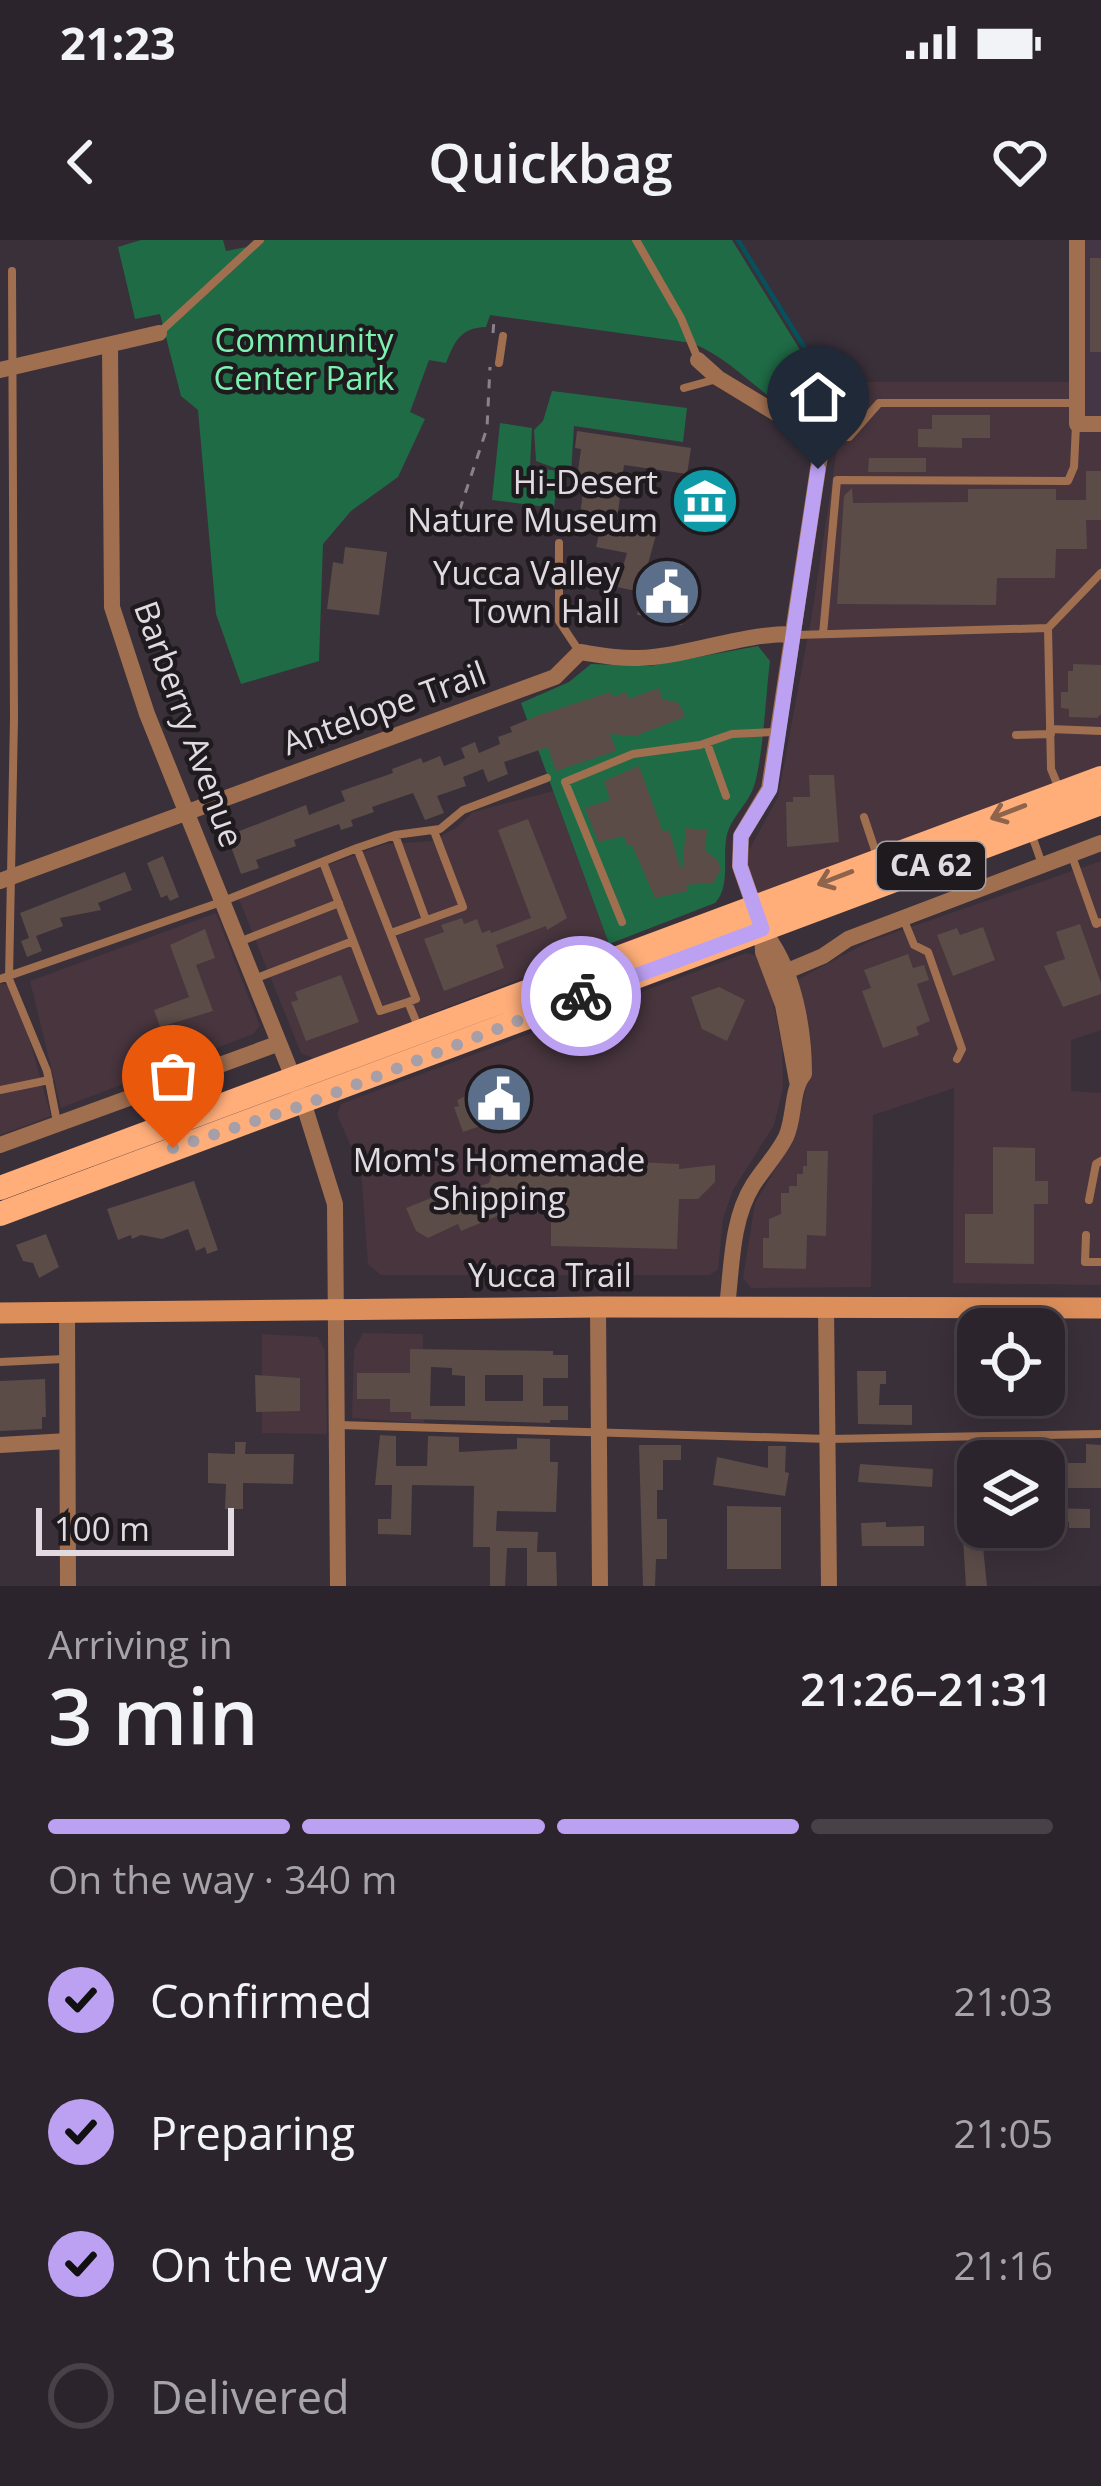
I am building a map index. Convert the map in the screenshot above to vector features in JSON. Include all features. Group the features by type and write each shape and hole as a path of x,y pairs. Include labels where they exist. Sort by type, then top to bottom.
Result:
{"main road":[{"name":"CA 62","path":"0,1188 298,1093 758,919 879,861 1101,778"},
{"name":"CA 62","path":"0,1214 219,1131 421,1033 1101,802"}],"street":[{"path":"1077,240 1076,424 1101,424"},
{"path":"6,369 159,333"},
{"name":"Barberry Avenue","path":"110,344 112,607 147,713 298,1093 335,1204 337,1310"},
{"path":"698,360 718,378 799,427 823,436 770,789 741,836 740,866 791,1034 795,1111 785,1138 752,1186 737,1225 727,1307"},
{"path":"580,652 633,659 739,638 791,634"},
{"name":"Antelope Trail","path":"5,880 555,676 580,652"},
{"path":"785,972 824,956 848,939 1101,843"},
{"path":"758,919 777,946 785,972 804,1053 804,1074 797,1082"},
{"path":"0,1145 278,1045"},
{"path":"826,1306 829,1586"},
{"path":"598,1307 600,1586"},
{"name":"Yucca Trail","path":"0,1313 1101,1308"},
{"path":"337,1310 338,1586"},
{"path":"67,1311 68,1586"},
{"path":"0,1445 68,1441"}],"lane":[{"path":"159,333 260,240"},
{"path":"637,240 681,318 698,360"},
{"path":"12,271 6,369 4,979 49,1080 57,1123"},
{"path":"498,336 499,364"},
{"path":"684,388 718,378"},
{"path":"823,436 850,437 880,403 1076,403"},
{"path":"823,634 837,480 1069,481 1075,467 1076,424"},
{"path":"559,543 560,621 580,652"},
{"path":"791,634 1048,628 1101,573"},
{"path":"1048,628 1051,769 1061,792"},
{"path":"1016,735 1101,731"},
{"path":"622,922 566,782 633,754 732,734 777,732"},
{"path":"707,742 726,796"},
{"path":"4,979 357,848 395,835 434,831 463,809 548,778"},
{"path":"864,818 879,861"},
{"path":"1030,829 1043,865"},
{"path":"391,934 463,907 434,831"},
{"path":"395,835 427,920"},
{"path":"323,862 380,1011 416,999 357,848"},
{"path":"1071,855 1096,924 1101,922"},
{"path":"238,942 339,903"},
{"path":"904,918 914,945 928,952 962,1048 957,1059"},
{"path":"252,980 353,940"},
{"path":"408,1001 421,1033"},
{"path":"0,1090 49,1080"},
{"path":"1089,1200 1096,1164 1101,1161"},
{"path":"1086,1235 1085,1262 1101,1262"},
{"path":"0,1362 67,1359"},
{"path":"336,1425 829,1439 1101,1435"}],"path":[{"path":"494,320 498,336"},
{"path":"454,527 487,428 491,354"}],"shaded area":[{"path":"1084,240 1101,240 1101,415 1083,416"},
{"path":"847,382 1083,382 1083,415 1101,415 1101,772 761,902 748,871 749,850 778,797"},
{"path":"553,791 609,944 315,1059 301,1053 238,897 386,844 432,841 473,812"},
{"path":"1101,861 1101,1030 1071,1040 1071,1091 1101,1093 1101,1285 953,1283 954,1088 873,1115 871,1287 751,1288 743,1278 755,1203 796,1135 809,1073 797,980 868,942"},
{"path":"216,913 260,1026 253,1034 61,1108 30,981"},
{"path":"746,953 758,956 769,981 782,1047 783,1088 774,1125 733,1190 723,1219 718,1269 710,1275 381,1275 368,1264 361,1170 337,1114 341,1104"},
{"path":"0,984 14,984 51,1116 0,1135"},
{"path":"363,1333 423,1334 424,1423 352,1418 354,1350"},
{"path":"262,1334 318,1337 325,1351 327,1434 262,1433"}],"green space":[{"name":"Community Center Park","path":"141,240 223,240 226,251 262,244 262,240 732,240 820,382 823,395 816,422 783,406 692,343 490,315 486,327 460,337 446,363 429,360 410,412 425,419 398,477 351,511 323,544 319,661 241,684 216,614 198,410 181,396 160,314 135,319 118,247"},
{"path":"552,391 687,408 683,442 574,426 571,474 536,461 534,430 543,421"},
{"path":"500,423 532,428 530,467 558,471 554,508 492,500"},
{"path":"758,646 770,661 759,765 752,791 728,833 720,897 609,944 521,703 569,682 591,664 650,666"}],"building":[{"path":"1090,258 1101,258 1101,352 1090,352"},
{"path":"932,415 990,415 990,438 962,438 962,448 918,447 918,429 932,429"},
{"path":"577,431 691,448 687,474 624,465 616,528 656,535 648,564 694,573 689,590 695,591 682,625 637,615 641,592 617,587 627,553 596,547 603,517 580,514 583,493 575,492 581,449 575,448"},
{"path":"869,458 926,458 926,472 868,472"},
{"path":"1086,471 1101,471 1101,520 1086,520 1087,549 1056,549 1055,578 997,578 996,605 837,604 844,496 852,488 853,503 968,502 968,489 1056,489 1056,500 1086,500"},
{"name":"Hi-Desert Nature Museum","path":"682,476 733,481 727,527 678,520"},
{"path":"345,547 387,552 379,615 327,609 333,562 343,564"},
{"path":"1073,664 1101,665 1101,714 1097,718 1069,717 1069,709 1061,708 1061,692 1068,692 1068,671 1073,671"},
{"path":"659,688 662,699 679,703 685,717 635,736 610,734 616,751 556,771 548,747 504,762 508,774 488,782 483,769 463,777 466,786 437,796 444,813 425,820 413,793 372,807 374,812 351,820 353,826 341,830 339,824 294,840 296,846 256,860 259,868 241,874 227,836 306,805 309,815 345,801 341,791 421,758 423,763 440,756 444,766 465,758 461,748 475,742 479,753 500,744 498,737 512,732 510,727 539,715 611,692 613,697 626,692 629,699"},
{"path":"639,766 663,832 669,830 682,872 686,828 707,830 705,850 721,870 713,883 686,885 688,891 655,898 624,836 598,842 585,808 610,800 604,781"},
{"path":"809,775 834,775 839,842 787,847 786,802 810,797"},
{"path":"528,819 567,918 547,930 546,926 496,945 504,968 444,991 424,939 444,932 441,925 462,918 464,924 477,919 482,933 491,933 531,918 498,830"},
{"path":"163,856 179,897 170,901 167,895 161,898 147,863"},
{"path":"125,872 132,890 98,903 101,910 60,918 63,926 36,936 42,951 27,957 21,941 29,938 20,913"},
{"path":"1080,924 1101,994 1063,1007 1044,966 1065,959 1056,932"},
{"path":"983,927 995,960 953,976 937,935 957,928 960,935"},
{"path":"205,929 215,958 196,965 213,1011 160,1027 154,1010 189,997 170,945"},
{"path":"908,954 913,968 924,965 929,980 917,984 930,1021 916,1027 919,1035 883,1048 862,991 871,988 864,970"},
{"path":"341,975 359,1022 306,1041 291,1002 298,1000 295,992"},
{"path":"719,987 745,1000 727,1041 702,1029 691,997"},
{"path":"505,1084 515,1114 463,1132 454,1107 459,1106 457,1100 487,1086 488,1090"},
{"path":"993,1147 1035,1148 1035,1181 1048,1181 1048,1204 1034,1204 1034,1264 965,1263 965,1214 993,1214"},
{"path":"807,1151 828,1151 826,1236 807,1235 806,1269 763,1268 763,1238 769,1238 769,1219 781,1214 781,1193 797,1186 797,1174 803,1174 807,1166"},
{"path":"593,1160 679,1164 679,1169 715,1165 715,1182 698,1199 679,1199 677,1249 551,1246 551,1203 521,1202 461,1231 458,1224 428,1238 416,1231 406,1208 489,1183 492,1174 517,1165 592,1164"},
{"path":"194,1181 218,1250 196,1251 188,1229 162,1239 141,1235 132,1239 131,1235 118,1240 107,1209"},
{"path":"46,1234 59,1267 39,1278 33,1263 23,1261 16,1245"},
{"path":"410,1349 568,1355 568,1378 543,1378 543,1406 568,1406 568,1420 411,1419 411,1412 390,1412 390,1399 357,1399 357,1373 410,1373","holes":["431,1367 452,1368 452,1375 465,1376 465,1406 430,1406","485,1375 523,1375 523,1401 485,1401"]},
{"path":"857,1371 886,1371 879,1405 912,1405 912,1425 858,1424"},
{"path":"255,1375 300,1378 300,1411 256,1412"},
{"path":"45,1379 42,1429 0,1431 0,1381"},
{"path":"380,1435 396,1436 396,1466 427,1466 428,1436 459,1437 459,1452 517,1449 517,1438 550,1439 550,1462 558,1462 556,1512 497,1511 496,1531 538,1532 537,1552 556,1552 557,1586 527,1586 527,1548 507,1548 505,1586 490,1586 490,1547 473,1547 474,1486 412,1485 411,1535 378,1534 378,1519 391,1519 392,1485 375,1485"},
{"path":"235,1442 246,1442 245,1454 294,1454 293,1484 243,1483 243,1509 225,1509 226,1484 208,1483 208,1453 235,1454"},
{"path":"1086,1444 1101,1445 1101,1488 1065,1488 1065,1463 1086,1463"},
{"path":"639,1445 681,1445 681,1460 663,1460 663,1490 657,1490 657,1519 667,1519 667,1559 656,1559 655,1586 643,1586"},
{"path":"768,1446 786,1446 785,1496 713,1485 717,1457 768,1468"},
{"path":"860,1464 933,1469 932,1487 858,1482"},
{"path":"727,1506 781,1507 781,1569 727,1569"},
{"path":"1065,1508 1090,1509 1090,1528 1069,1528 1065,1522"},
{"path":"886,1522 886,1527 924,1526 924,1546 862,1546 861,1523"},
{"path":"964,1548 983,1548 987,1586 966,1586"}],"waterway":[{"path":"738,240 824,379 822,426"}],"way so far":[{"path":"173,1148 304,1105 581,996"}],"place":[{"name":"Hi-Desert Nature Museum","path":"705,501"},
{"name":"Yucca Valley Town Hall","path":"667,592"},
{"name":"Mom's Homemade Shipping","path":"499,1099"}],"route":[{"path":"581,996 762,929 740,866 741,836 770,789 818,469"}]}
